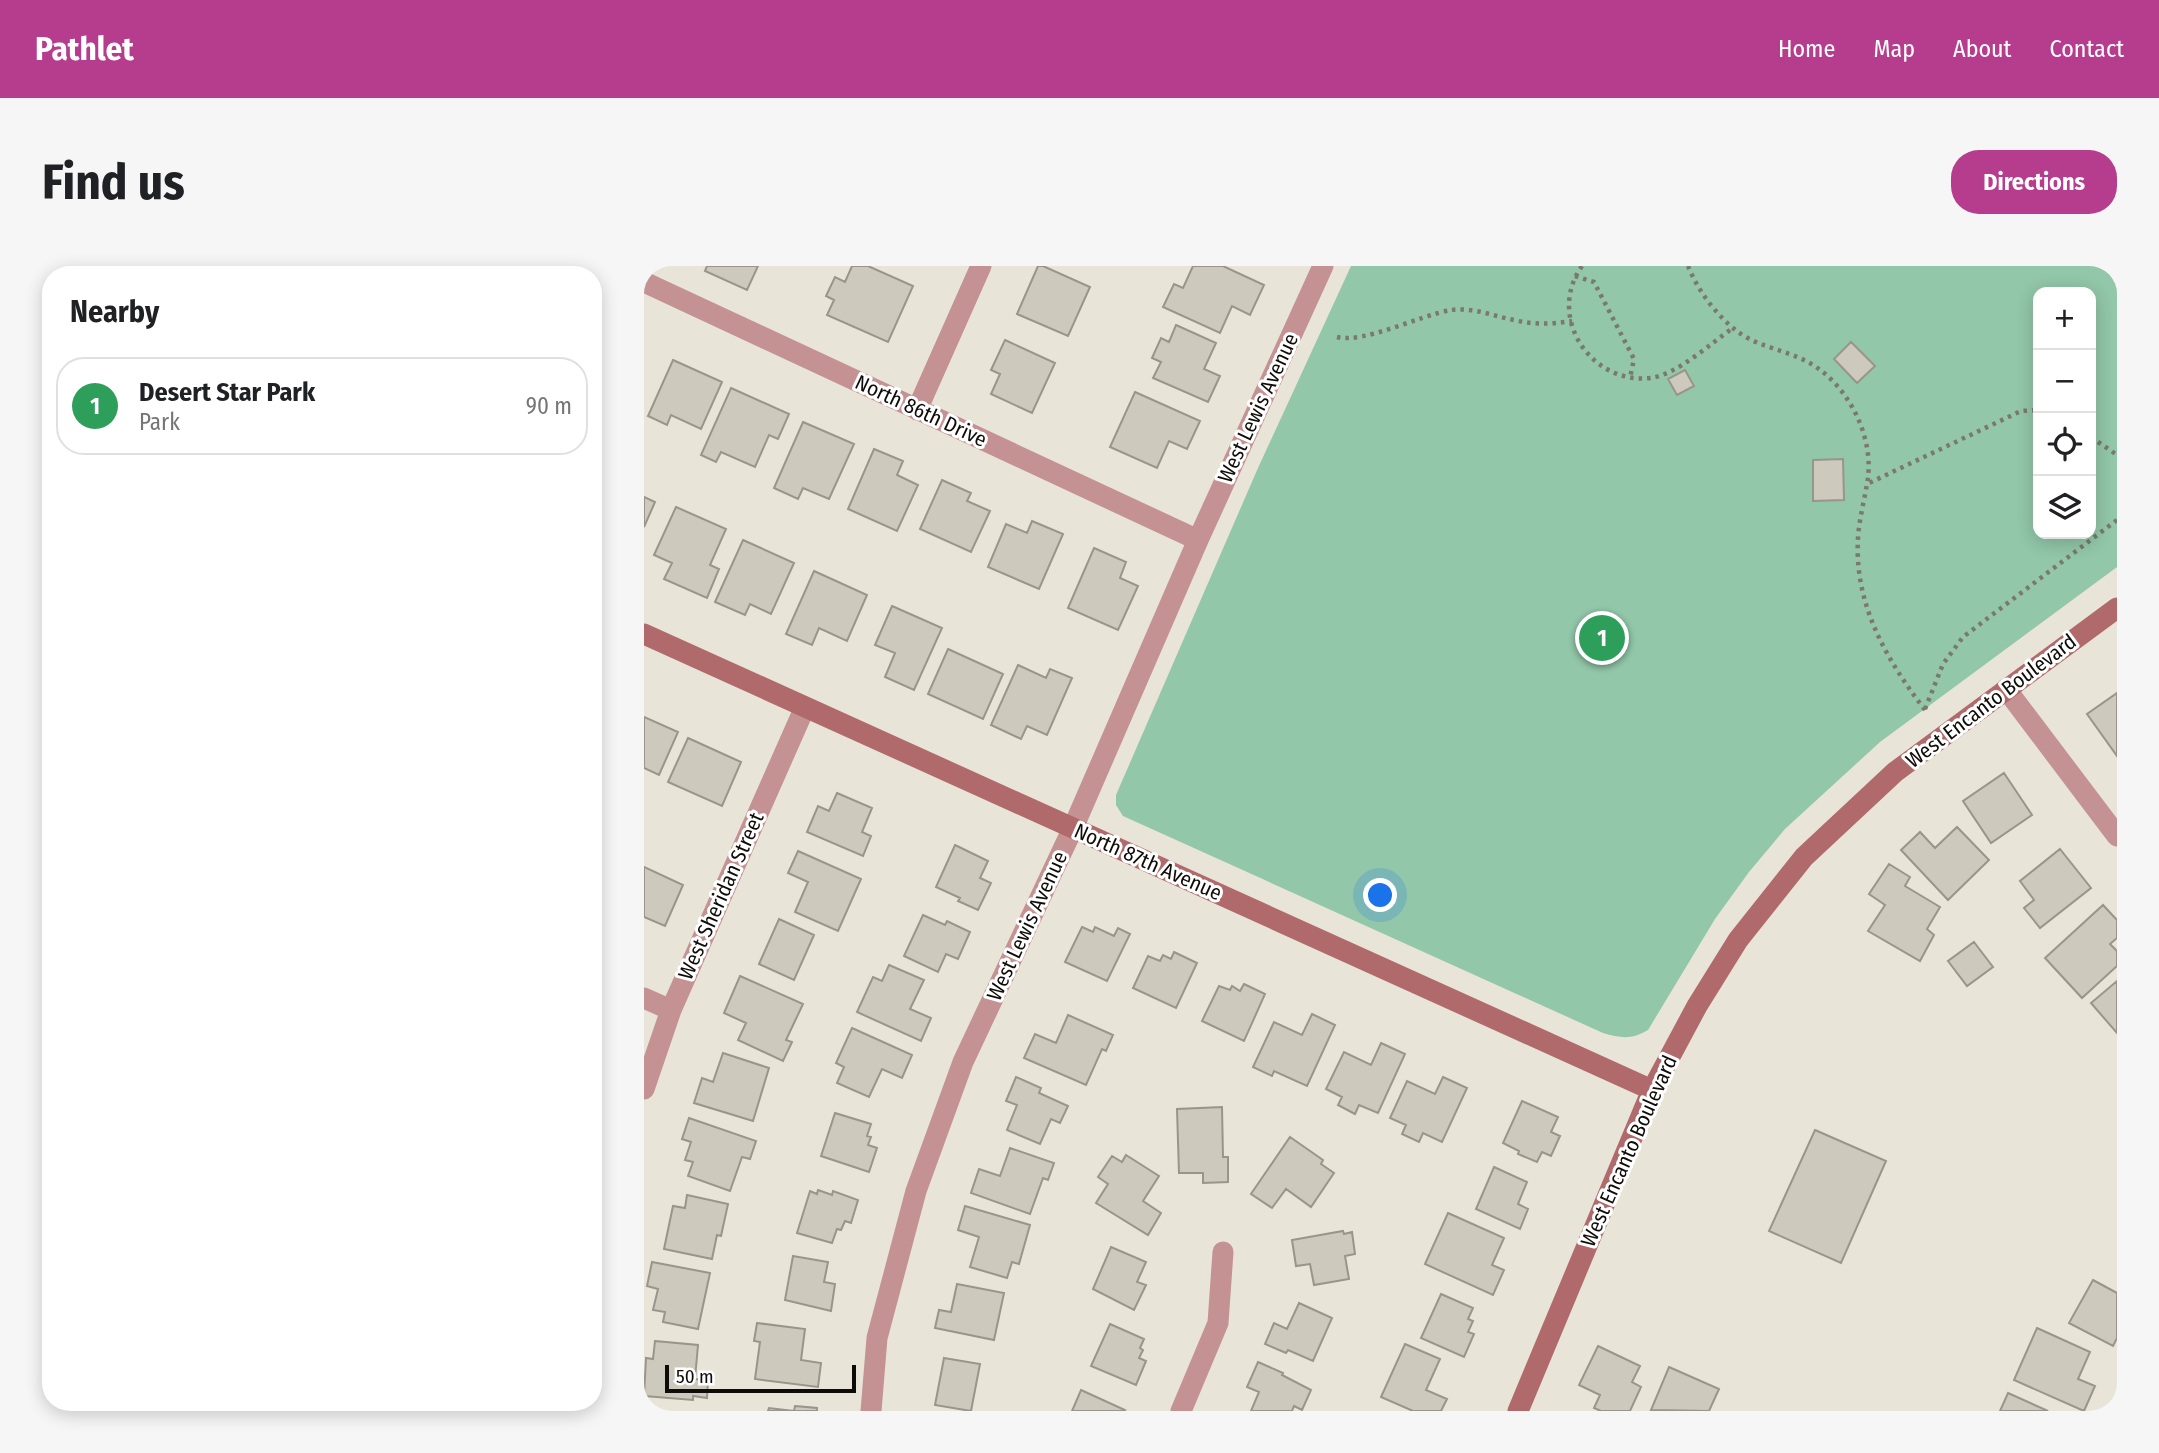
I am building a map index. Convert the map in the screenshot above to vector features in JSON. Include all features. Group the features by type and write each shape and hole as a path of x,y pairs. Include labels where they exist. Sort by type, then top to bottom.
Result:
{"street":[{"path":"917,410 981,266"},
{"name":"West Lewis Avenue","path":"871,1411 877,1338 916,1191 963,1062 1073,828 1198,540 1323,266"},
{"name":"North 86th Drive","path":"644,282 1198,540"},
{"name":"West Encanto Boulevard","path":"1518,1411 1652,1090 1697,1006 1738,940 1804,857 1895,772 2117,608"},
{"name":"North 87th Avenue","path":"644,634 1652,1090"},
{"path":"2006,689 2117,836"},
{"name":"West Sheridan Street","path":"644,1089 671,1010 805,707"},
{"path":"644,998 671,1010"},
{"path":"1181,1411 1219,1323 1223,1252"}],"path":[{"path":"1582,266 1575,275 1570,299 1577,340 1589,356 1610,372 1630,378 1652,378 1671,371 1733,328"},
{"path":"1688,266 1701,293 1733,328 1758,342 1806,361 1824,373 1841,390 1865,435 1870,471 1858,538 1860,585 1883,649 1896,672 1925,710 1944,664 1963,637 2117,520"},
{"path":"1575,275 1594,282 1634,359 1630,378"},
{"path":"1337,337 1356,338 1429,315 1461,309 1537,324 1572,321"},
{"path":"1867,484 2021,411 2033,410"},
{"path":"2096,440 2117,455"}],"green space":[{"path":"1351,266 2117,266 2117,567 1880,742 1785,829 1715,919 1648,1030 1631,1037 1603,1033 1123,816 1116,805 1116,795 1258,468"}],"building":[{"path":"707,266 758,266 747,290 705,271"},
{"path":"852,266 868,266 913,286 888,342 827,315 834,300 826,296 835,277 845,282"},
{"path":"1038,266 1090,287 1068,336 1017,314"},
{"path":"1193,266 1223,266 1264,285 1250,315 1232,306 1220,333 1163,307 1174,284 1183,288"},
{"path":"1176,325 1216,343 1204,369 1220,376 1208,402 1153,378 1161,362 1152,358 1161,338 1169,342"},
{"path":"1005,340 1055,363 1032,413 991,394 1000,374 991,370"},
{"path":"1851,342 1875,366 1857,383 1834,359"},
{"path":"673,360 722,382 701,429 671,415 667,425 648,416"},
{"path":"1685,370 1694,386 1677,395 1668,379"},
{"path":"731,388 789,414 778,439 769,435 755,467 721,452 716,462 701,455"},
{"path":"1135,392 1200,421 1187,449 1169,441 1157,468 1110,447"},
{"path":"803,422 854,444 829,499 803,488 798,499 774,488"},
{"path":"874,449 903,461 897,475 918,485 897,531 848,509"},
{"path":"1843,459 1844,500 1813,501 1813,460"},
{"path":"942,480 971,493 967,501 990,511 971,552 920,529"},
{"path":"644,497 655,502 644,527"},
{"path":"676,507 726,529 710,565 719,569 707,598 664,579 672,563 654,555"},
{"path":"1032,521 1063,534 1039,589 988,567 1006,524 1027,533"},
{"path":"743,540 794,563 771,614 750,604 745,615 715,602"},
{"path":"1094,548 1126,562 1120,578 1138,586 1118,630 1068,608"},
{"path":"814,571 867,595 847,641 819,628 812,645 786,634"},
{"path":"892,606 942,628 914,690 885,677 895,653 875,645"},
{"path":"948,649 1003,674 983,719 928,694"},
{"path":"1018,665 1046,678 1050,669 1072,678 1047,735 1027,726 1021,739 991,725"},
{"path":"2117,693 2117,756 2087,714"},
{"path":"644,717 678,732 659,775 644,768"},
{"path":"688,738 741,762 722,806 668,782"},
{"path":"2004,773 2032,815 1991,843 1963,801"},
{"path":"837,793 872,808 862,832 871,836 863,856 807,832 818,806 829,811"},
{"path":"1957,827 1989,860 1948,900 1901,850 1920,832 1935,848"},
{"path":"955,845 988,861 980,878 991,883 978,910 936,887"},
{"path":"2060,849 2091,888 2040,928 2024,908 2034,900 2020,881"},
{"path":"798,851 861,879 838,931 795,912 808,882 788,873"},
{"path":"1889,864 1910,877 1905,886 1940,907 1927,929 1934,935 1920,961 1868,931 1885,905 1869,894"},
{"path":"644,867 683,885 665,926 644,917"},
{"path":"2103,905 2117,920 2117,938 2110,944 2117,951 2117,966 2082,998 2045,958"},
{"path":"923,915 945,925 947,921 970,932 958,959 946,954 938,972 904,956"},
{"path":"779,919 814,935 794,980 759,964"},
{"path":"1082,927 1093,932 1095,927 1114,936 1118,928 1130,934 1107,981 1065,962"},
{"path":"1974,942 1993,967 1967,986 1948,961"},
{"path":"1174,952 1197,963 1176,1008 1133,988 1148,956 1160,961 1163,955 1171,959"},
{"path":"889,965 924,980 910,1009 931,1018 921,1041 857,1012 873,977 882,981"},
{"path":"740,976 803,1004 786,1040 792,1042 783,1061 738,1040 746,1023 724,1013"},
{"path":"2117,981 2117,1033 2091,1003"},
{"path":"1244,984 1265,994 1244,1041 1202,1021 1219,986 1230,990 1232,986 1240,991"},
{"path":"1312,1014 1335,1025 1307,1086 1274,1071 1272,1076 1253,1067 1274,1022 1302,1035"},
{"path":"1068,1015 1113,1035 1106,1051 1102,1049 1086,1085 1024,1058 1035,1034 1056,1043"},
{"path":"852,1028 912,1055 902,1078 882,1069 869,1097 837,1083 844,1067 836,1063"},
{"path":"1381,1043 1405,1054 1378,1113 1359,1105 1355,1114 1338,1105 1342,1097 1326,1089 1344,1052 1371,1065"},
{"path":"723,1053 769,1068 753,1121 694,1103 702,1078 713,1082"},
{"path":"1016,1077 1041,1088 1039,1093 1068,1106 1060,1123 1051,1119 1040,1144 1007,1130 1017,1105 1006,1101"},
{"path":"1443,1077 1467,1088 1442,1142 1423,1133 1419,1142 1402,1134 1406,1125 1390,1118 1407,1081 1435,1094"},
{"path":"1522,1101 1558,1117 1551,1132 1560,1136 1551,1156 1542,1152 1537,1162 1518,1154 1519,1151 1503,1143"},
{"path":"1222,1107 1223,1157 1228,1157 1228,1182 1203,1183 1203,1173 1179,1173 1177,1109"},
{"path":"835,1113 871,1124 867,1136 871,1137 868,1145 877,1148 869,1172 821,1156"},
{"path":"689,1118 756,1141 750,1159 742,1157 730,1191 688,1176 693,1162 685,1160 691,1142 682,1139"},
{"path":"1815,1130 1886,1161 1841,1263 1769,1231"},
{"path":"1290,1137 1323,1160 1321,1164 1334,1173 1311,1207 1286,1189 1272,1208 1251,1194"},
{"path":"1010,1148 1054,1163 1048,1180 1043,1178 1030,1214 971,1193 979,1169 1000,1176"},
{"path":"1126,1155 1159,1176 1143,1201 1161,1213 1148,1235 1096,1203 1108,1184 1098,1177 1112,1156 1122,1162"},
{"path":"1494,1167 1527,1182 1518,1204 1528,1209 1520,1229 1476,1209"},
{"path":"818,1190 832,1195 833,1191 858,1200 851,1223 845,1221 841,1230 837,1229 832,1243 797,1233 810,1191 817,1194"},
{"path":"687,1195 728,1204 721,1236 717,1235 712,1259 664,1249 673,1206 685,1208"},
{"path":"965,1206 1030,1225 1019,1264 1012,1262 1007,1278 970,1267 979,1237 958,1230"},
{"path":"1448,1213 1504,1238 1492,1265 1504,1270 1493,1295 1425,1264"},
{"path":"1343,1231 1344,1234 1352,1232 1355,1254 1345,1256 1349,1279 1314,1285 1310,1264 1296,1266 1292,1240"},
{"path":"1111,1247 1146,1262 1137,1282 1146,1285 1134,1310 1093,1289"},
{"path":"793,1256 828,1262 824,1282 835,1284 831,1311 785,1300"},
{"path":"652,1262 710,1273 698,1329 663,1322 665,1312 653,1310 658,1289 647,1286"},
{"path":"2093,1280 2117,1293 2117,1338 2113,1346 2069,1323"},
{"path":"957,1284 1004,1293 994,1340 935,1328 939,1310 951,1312"},
{"path":"1441,1294 1473,1308 1468,1319 1473,1321 1468,1332 1474,1334 1464,1357 1421,1338"},
{"path":"1299,1303 1332,1318 1313,1361 1265,1344 1274,1323 1287,1329"},
{"path":"757,1323 805,1329 801,1360 821,1363 818,1387 755,1379 760,1342 754,1341"},
{"path":"1110,1324 1144,1339 1139,1358 1146,1361 1136,1385 1091,1366"},
{"path":"2037,1328 2090,1352 2078,1379 2095,1386 2084,1411 2014,1380"},
{"path":"655,1341 698,1345 695,1379 708,1380 707,1398 693,1396 693,1400 644,1396 646,1358 653,1359"},
{"path":"1405,1344 1440,1359 1426,1390 1447,1399 1441,1411 1413,1411 1381,1397"},
{"path":"1598,1346 1640,1366 1632,1382 1641,1387 1630,1411 1601,1411 1594,1408 1600,1395 1579,1385"},
{"path":"944,1358 980,1364 971,1411 935,1405"},
{"path":"1258,1362 1311,1390 1302,1410 1294,1406 1292,1411 1251,1411 1259,1392 1247,1387"},
{"path":"1669,1367 1719,1389 1709,1411 1651,1410"},
{"path":"1081,1390 1125,1410 1072,1411"},
{"path":"2008,1393 2048,1411 2000,1411"},
{"path":"795,1406 817,1408 817,1411 794,1411"},
{"path":"769,1408 794,1411 768,1411"}],"place":[{"name":"Desert Star Park","path":"1602,638"}]}
